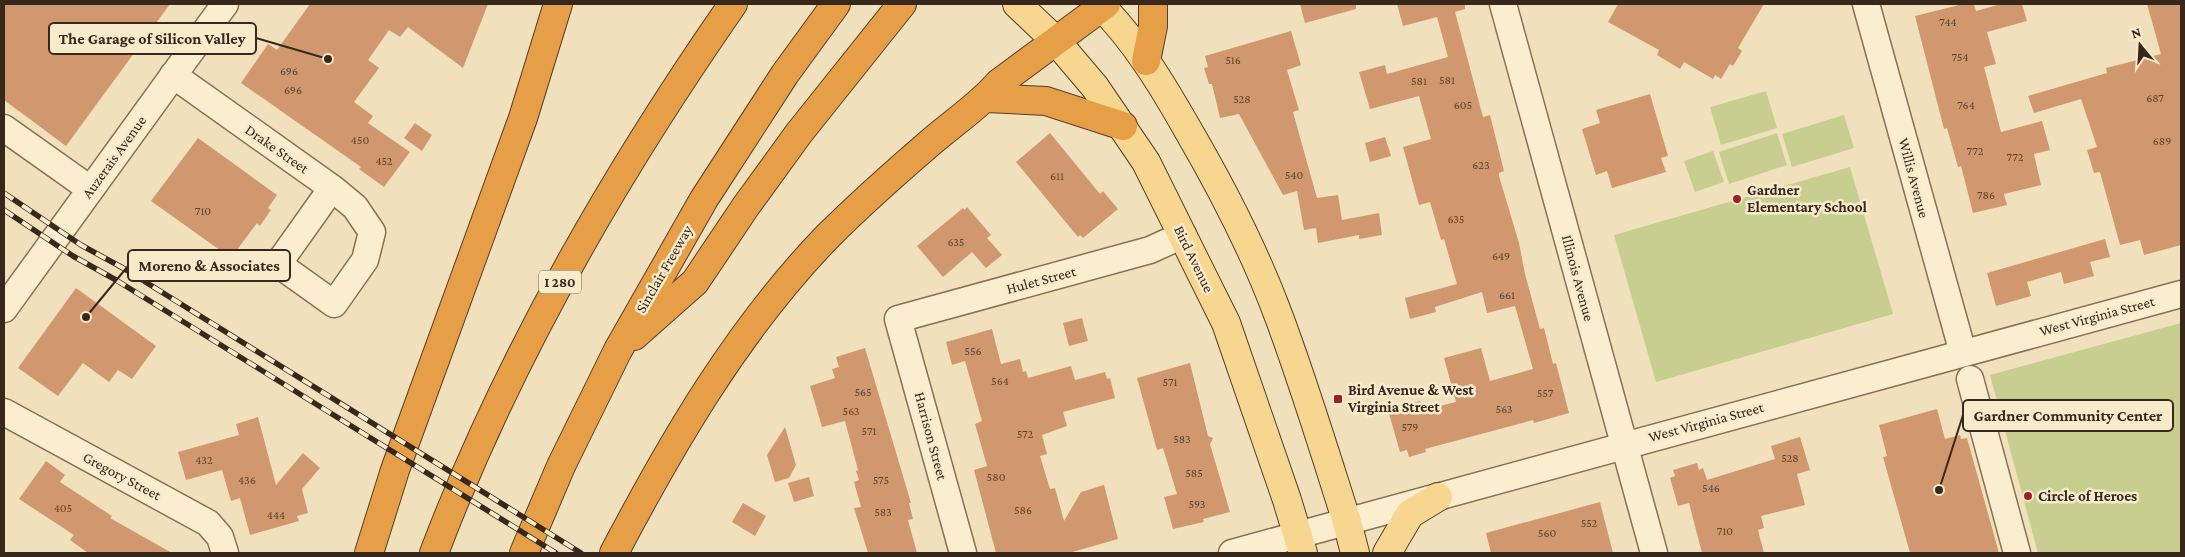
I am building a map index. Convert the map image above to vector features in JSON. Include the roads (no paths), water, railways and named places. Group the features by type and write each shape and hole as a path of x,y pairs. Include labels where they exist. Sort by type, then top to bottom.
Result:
{"highway":[{"path":"369,553 394,470 523,118 558,4"},
{"name":"I 280","path":"434,553 498,403 564,275 636,153 733,4"},
{"name":"Sinclair Freeway","path":"524,553 561,466 618,350 704,199 785,74 836,4"},
{"path":"618,350 696,282 746,206 799,133 902,4"},
{"path":"1146,61 1153,26 1153,4"},
{"path":"614,553 687,422 728,360 776,296 827,238 932,141 986,98 999,82 1056,42 1103,5"},
{"path":"986,98 1046,101 1123,126"}],"main road":[{"name":"Bird Avenue","path":"1016,4 1056,42 1095,87 1146,162 1226,323 1301,544"},
{"path":"1103,5 1146,61 1217,180 1258,266 1279,317 1356,553"},
{"path":"1387,553 1410,514 1438,497"}],"street":[{"name":"Auzerais Avenue","path":"4,310 225,4"},
{"name":"Illinois Avenue","path":"1502,4 1654,553"},
{"name":"Willis Avenue","path":"1866,4 1963,353"},
{"name":"Drake Street","path":"173,75 332,188 355,207 372,232 365,260 334,304 278,264 332,188"},
{"path":"4,128 90,189"},
{"name":"Hulet Street","path":"898,320 1150,250 1182,235"},
{"name":"West Virginia Street","path":"1232,553 1301,544 1347,522 2181,294"},
{"name":"Harrison Street","path":"898,320 963,553"},
{"path":"1970,379 2017,553"},
{"name":"Gregory Street","path":"4,412 208,523 220,538 225,553"}],"railway":[{"path":"4,193 81,245 123,268 581,553"},
{"path":"4,210 73,256 116,280 556,553"}],"place":[{"name":"The Garage of Silicon Valley","path":"328,59"},
{"name":"Gardner Elementary School","path":"1737,199"},
{"name":"Moreno & Associates","path":"86,317"},
{"name":"Bird Avenue & West Virginia Street","path":"1338,399"},
{"name":"Gardner Community Center","path":"1939,490"},
{"name":"Circle of Heroes","path":"2028,496"}]}
